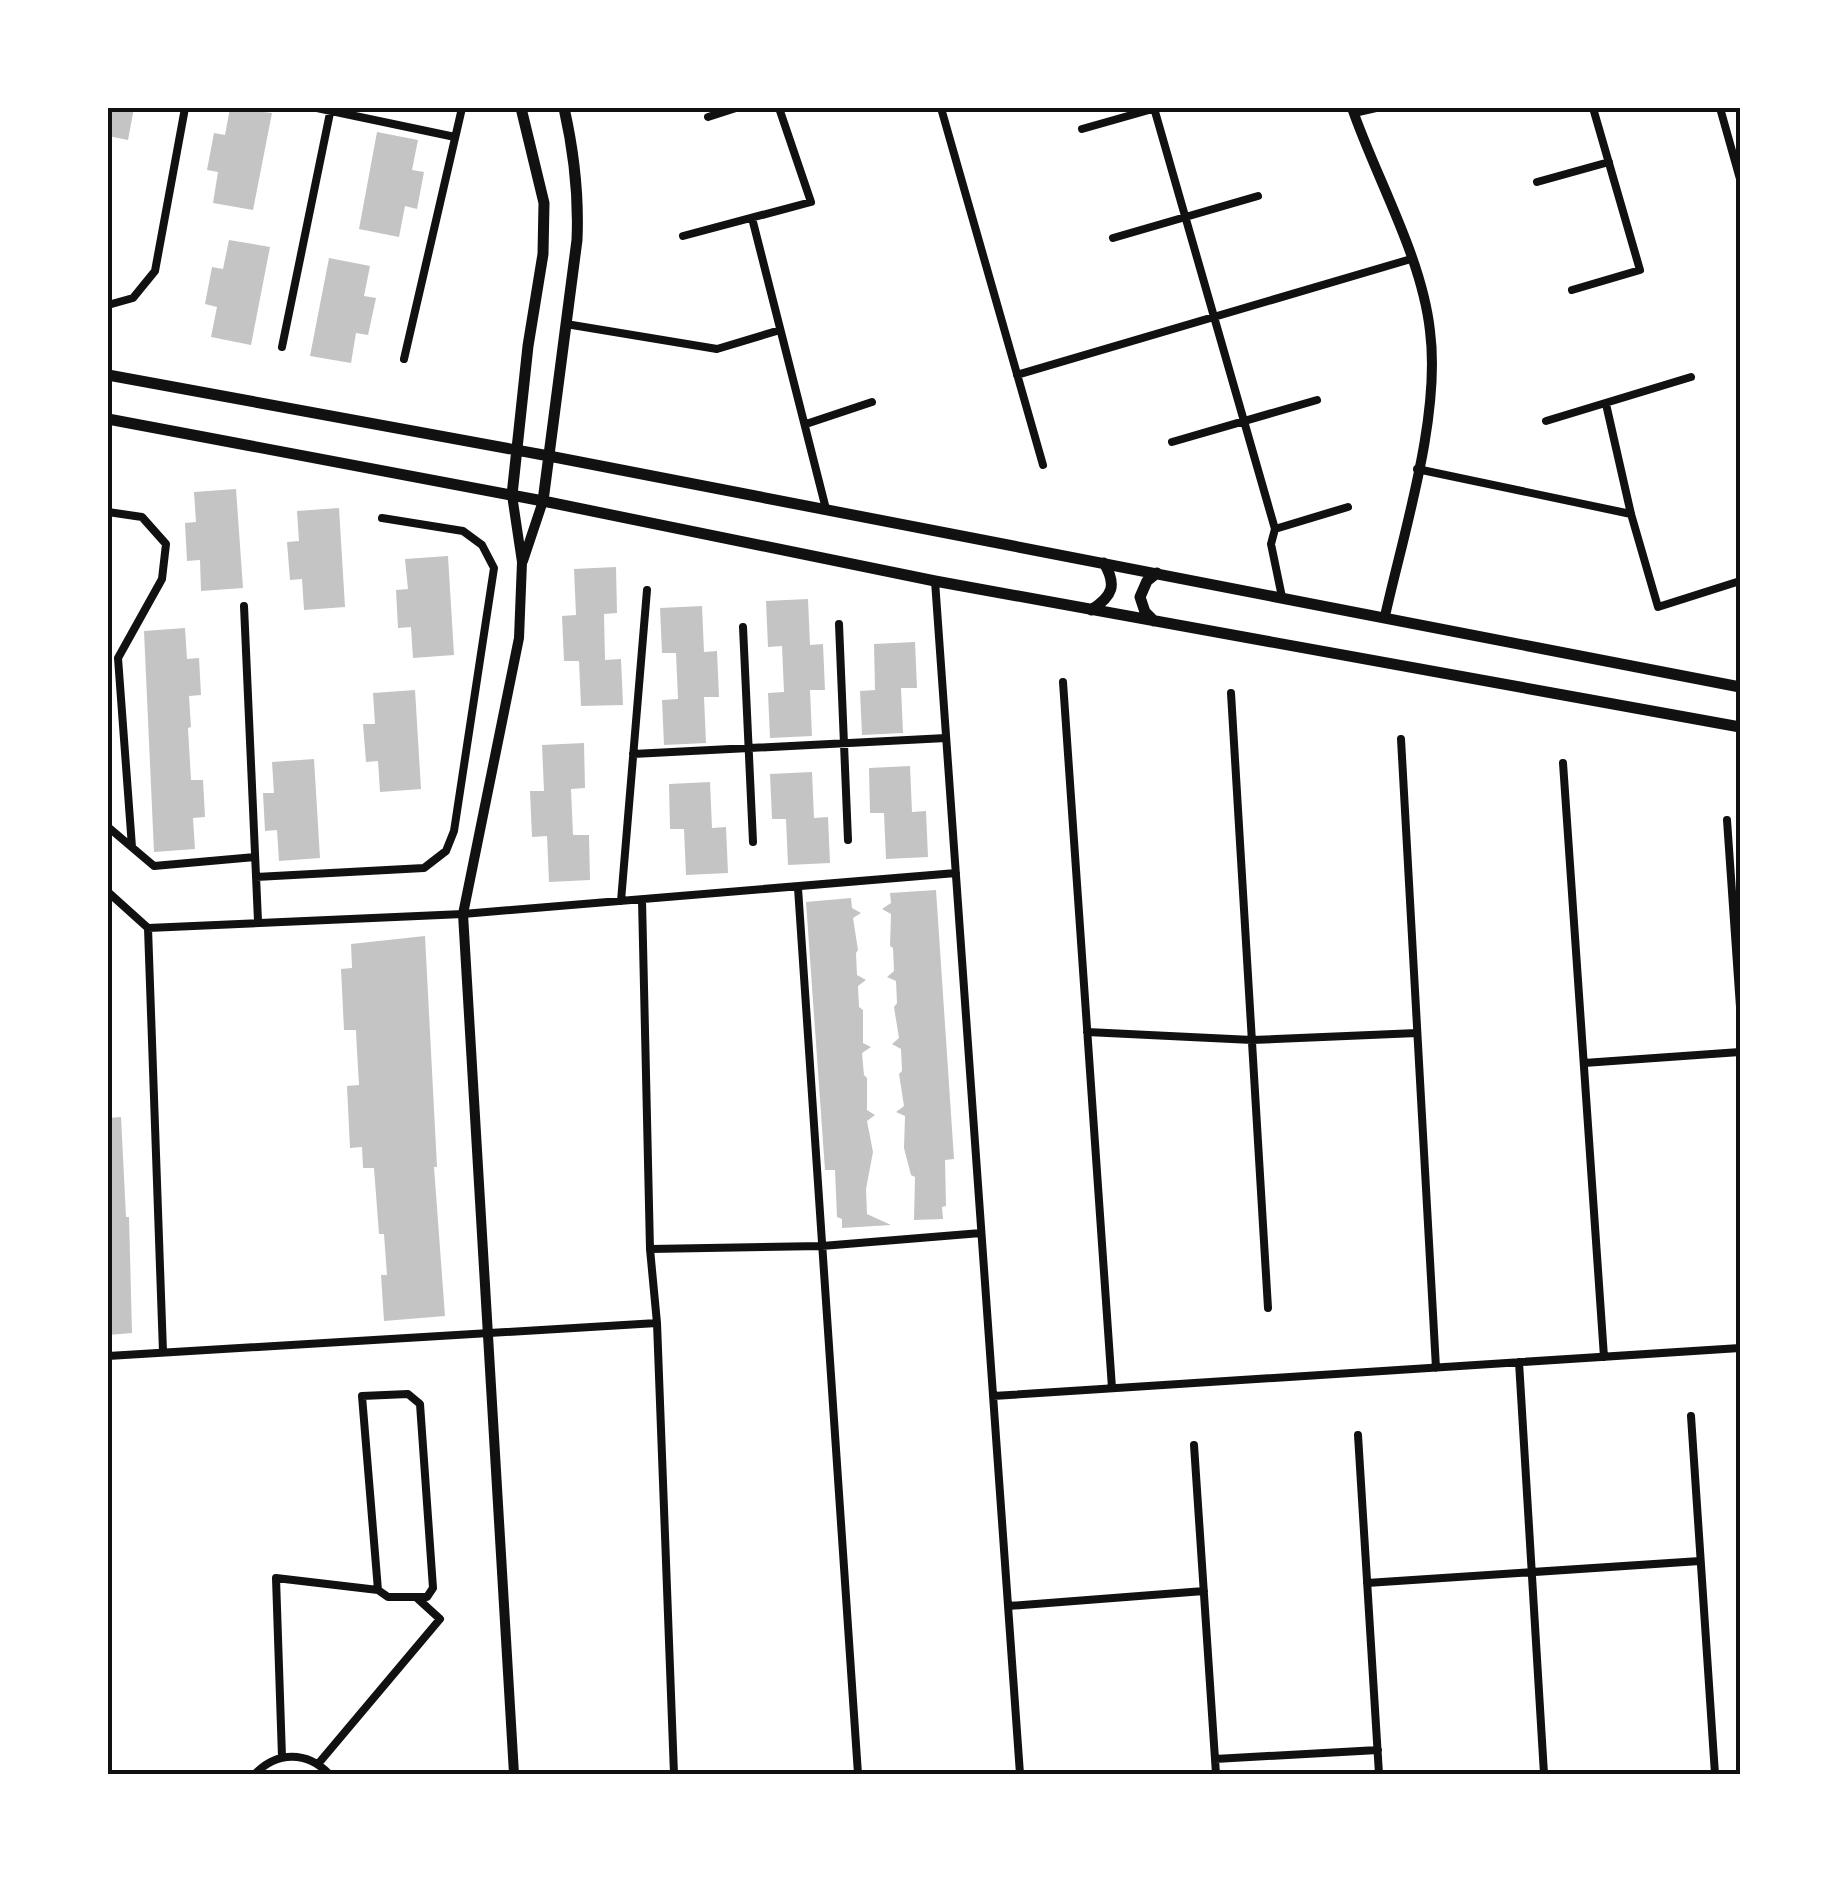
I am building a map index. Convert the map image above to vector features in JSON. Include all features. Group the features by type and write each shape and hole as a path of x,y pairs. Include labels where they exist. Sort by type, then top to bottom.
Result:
{"main road":[{"path":"512,496 528,346 543,254 544,203 521,108"},
{"path":"543,501 579,197 574,149 564,108"},
{"path":"108,374 1282,596 1740,687"},
{"path":"108,418 935,581 1740,727"},
{"path":"1091,610 1108,599 1113,588 1112,576 1104,563"},
{"path":"1154,622 1140,597 1157,573"}],"street":[{"path":"108,305 133,298 155,271 185,108"},
{"path":"317,108 455,137"},
{"path":"404,359 462,108"},
{"path":"708,117 736,108"},
{"path":"682,236 810,202 779,108"},
{"path":"941,108 1043,464"},
{"path":"1082,130 1154,108 1275,529 1272,544 1282,596"},
{"path":"1376,108 1353,110 1411,259 1430,328 1432,374 1428,422 1385,616"},
{"path":"1572,290 1640,270 1593,108"},
{"path":"1720,108 1740,180"},
{"path":"282,347 331,109"},
{"path":"1537,182 1609,162"},
{"path":"1113,238 1258,196"},
{"path":"752,218 826,511"},
{"path":"1018,376 1411,259"},
{"path":"566,324 717,349 780,330"},
{"path":"1546,421 1691,377"},
{"path":"1172,442 1317,400"},
{"path":"806,424 872,402"},
{"path":"1606,404 1631,514 1658,607 1740,581"},
{"path":"1417,469 1631,514"},
{"path":"512,496 522,562 519,638 463,914 514,1774"},
{"path":"522,562 543,501"},
{"path":"1275,529 1348,508"},
{"path":"108,512 142,517 166,544 162,579 118,658 132,847"},
{"path":"256,877 424,868 446,851 454,830 494,568 482,544 463,531 382,518"},
{"path":"935,581 1020,1774"},
{"path":"620,901 646,590"},
{"path":"244,606 258,921"},
{"path":"838,624 848,840"},
{"path":"743,627 752,842"},
{"path":"108,656 118,658"},
{"path":"1064,682 1112,1388"},
{"path":"1231,693 1268,1308"},
{"path":"633,754 946,738"},
{"path":"1401,739 1436,1368"},
{"path":"1564,763 1604,1357"},
{"path":"1726,820 1740,1007"},
{"path":"108,826 154,866 255,857"},
{"path":"108,892 148,928 463,914 956,874"},
{"path":"798,888 858,1774"},
{"path":"642,900 650,1250 657,1323 674,1774"},
{"path":"148,928 163,1352"},
{"path":"1088,1032 1252,1040 1418,1034"},
{"path":"1584,1063 1740,1052"},
{"path":"650,1250 822,1246 982,1233"},
{"path":"108,1356 657,1323"},
{"path":"993,1396 1740,1348"},
{"path":"1519,1362 1544,1774"},
{"path":"282,1757 276,1578 417,1598 427,1597 433,1588 420,1404 408,1394 362,1396 378,1590"},
{"path":"1690,1416 1715,1774"},
{"path":"1358,1435 1380,1774"},
{"path":"1194,1445 1216,1774"},
{"path":"1367,1583 1700,1561"},
{"path":"1008,1606 1204,1591"},
{"path":"318,1764 440,1619 417,1598"},
{"path":"1215,1759 1378,1750"},
{"path":"255,1774 268,1762 295,1756 318,1764 329,1774"}],"building":[{"path":"108,108 134,108 128,140 108,136"},
{"path":"230,108 272,113 253,210 213,203 218,172 207,170 214,133 225,135"},
{"path":"377,132 418,140 412,170 424,172 417,209 405,206 399,237 359,229"},
{"path":"229,240 270,247 251,345 211,337 217,307 205,304 212,267 223,269"},
{"path":"329,258 370,266 364,296 376,298 368,335 356,333 351,363 310,356"},
{"path":"236,489 243,588 201,591 200,560 187,561 185,523 196,522 194,492"},
{"path":"339,508 345,607 304,610 302,579 290,580 287,542 299,541 297,511"},
{"path":"448,556 454,655 413,658 411,627 398,628 396,590 408,589 405,559"},
{"path":"616,567 617,613 604,614 605,660 621,659 623,705 581,706 579,661 564,661 562,616 576,615 574,569"},
{"path":"808,599 810,645 823,644 825,690 810,690 812,736 770,738 768,693 784,692 782,646 768,647 766,601"},
{"path":"702,606 704,652 717,651 719,697 704,697 706,743 664,745 662,700 678,699 676,653 662,653 660,608"},
{"path":"185,628 187,659 199,658 201,695 189,696 188,728 191,780 203,780 205,817 193,818 195,849 154,852 144,631"},
{"path":"915,642 917,688 901,688 903,733 862,735 860,691 875,690 874,644"},
{"path":"415,690 421,789 380,792 378,761 366,762 363,724 375,724 373,693"},
{"path":"584,743 585,788 571,789 573,835 589,835 590,880 549,882 547,836 532,837 530,791 544,791 542,745"},
{"path":"314,759 320,858 279,861 277,830 265,831 263,793 274,793 272,762"},
{"path":"910,766 912,812 926,811 928,857 886,859 884,813 870,813 869,768"},
{"path":"812,772 814,818 828,817 830,863 788,865 786,819 772,819 770,774"},
{"path":"710,782 712,828 726,827 728,873 686,875 684,829 670,829 669,784"},
{"path":"936,890 954,1159 945,1160 943,1219 914,1220 915,1177 911,1175 904,1148 905,1116 896,1112 904,1106 899,1074 901,1049 892,1044 899,1038 894,1007 896,981 887,977 894,971 891,914 882,909 891,903 890,893"},
{"path":"851,898 852,908 861,913 853,918 857,975 866,980 858,986 859,1007 863,1010 863,1043 871,1047 862,1053 867,1110 875,1115 867,1121 873,1152 866,1189 867,1214 891,1225 842,1228 842,1219 837,1217 835,1170 825,1170 806,902"},
{"path":"425,936 434,1167 445,1316 384,1321 381,1275 387,1275 374,1168 363,1168 362,1147 350,1148 347,1086 359,1085 356,1030 344,1030 341,969 352,968 351,944"},
{"path":"121,1117 132,1333 108,1335 108,1118"}]}
